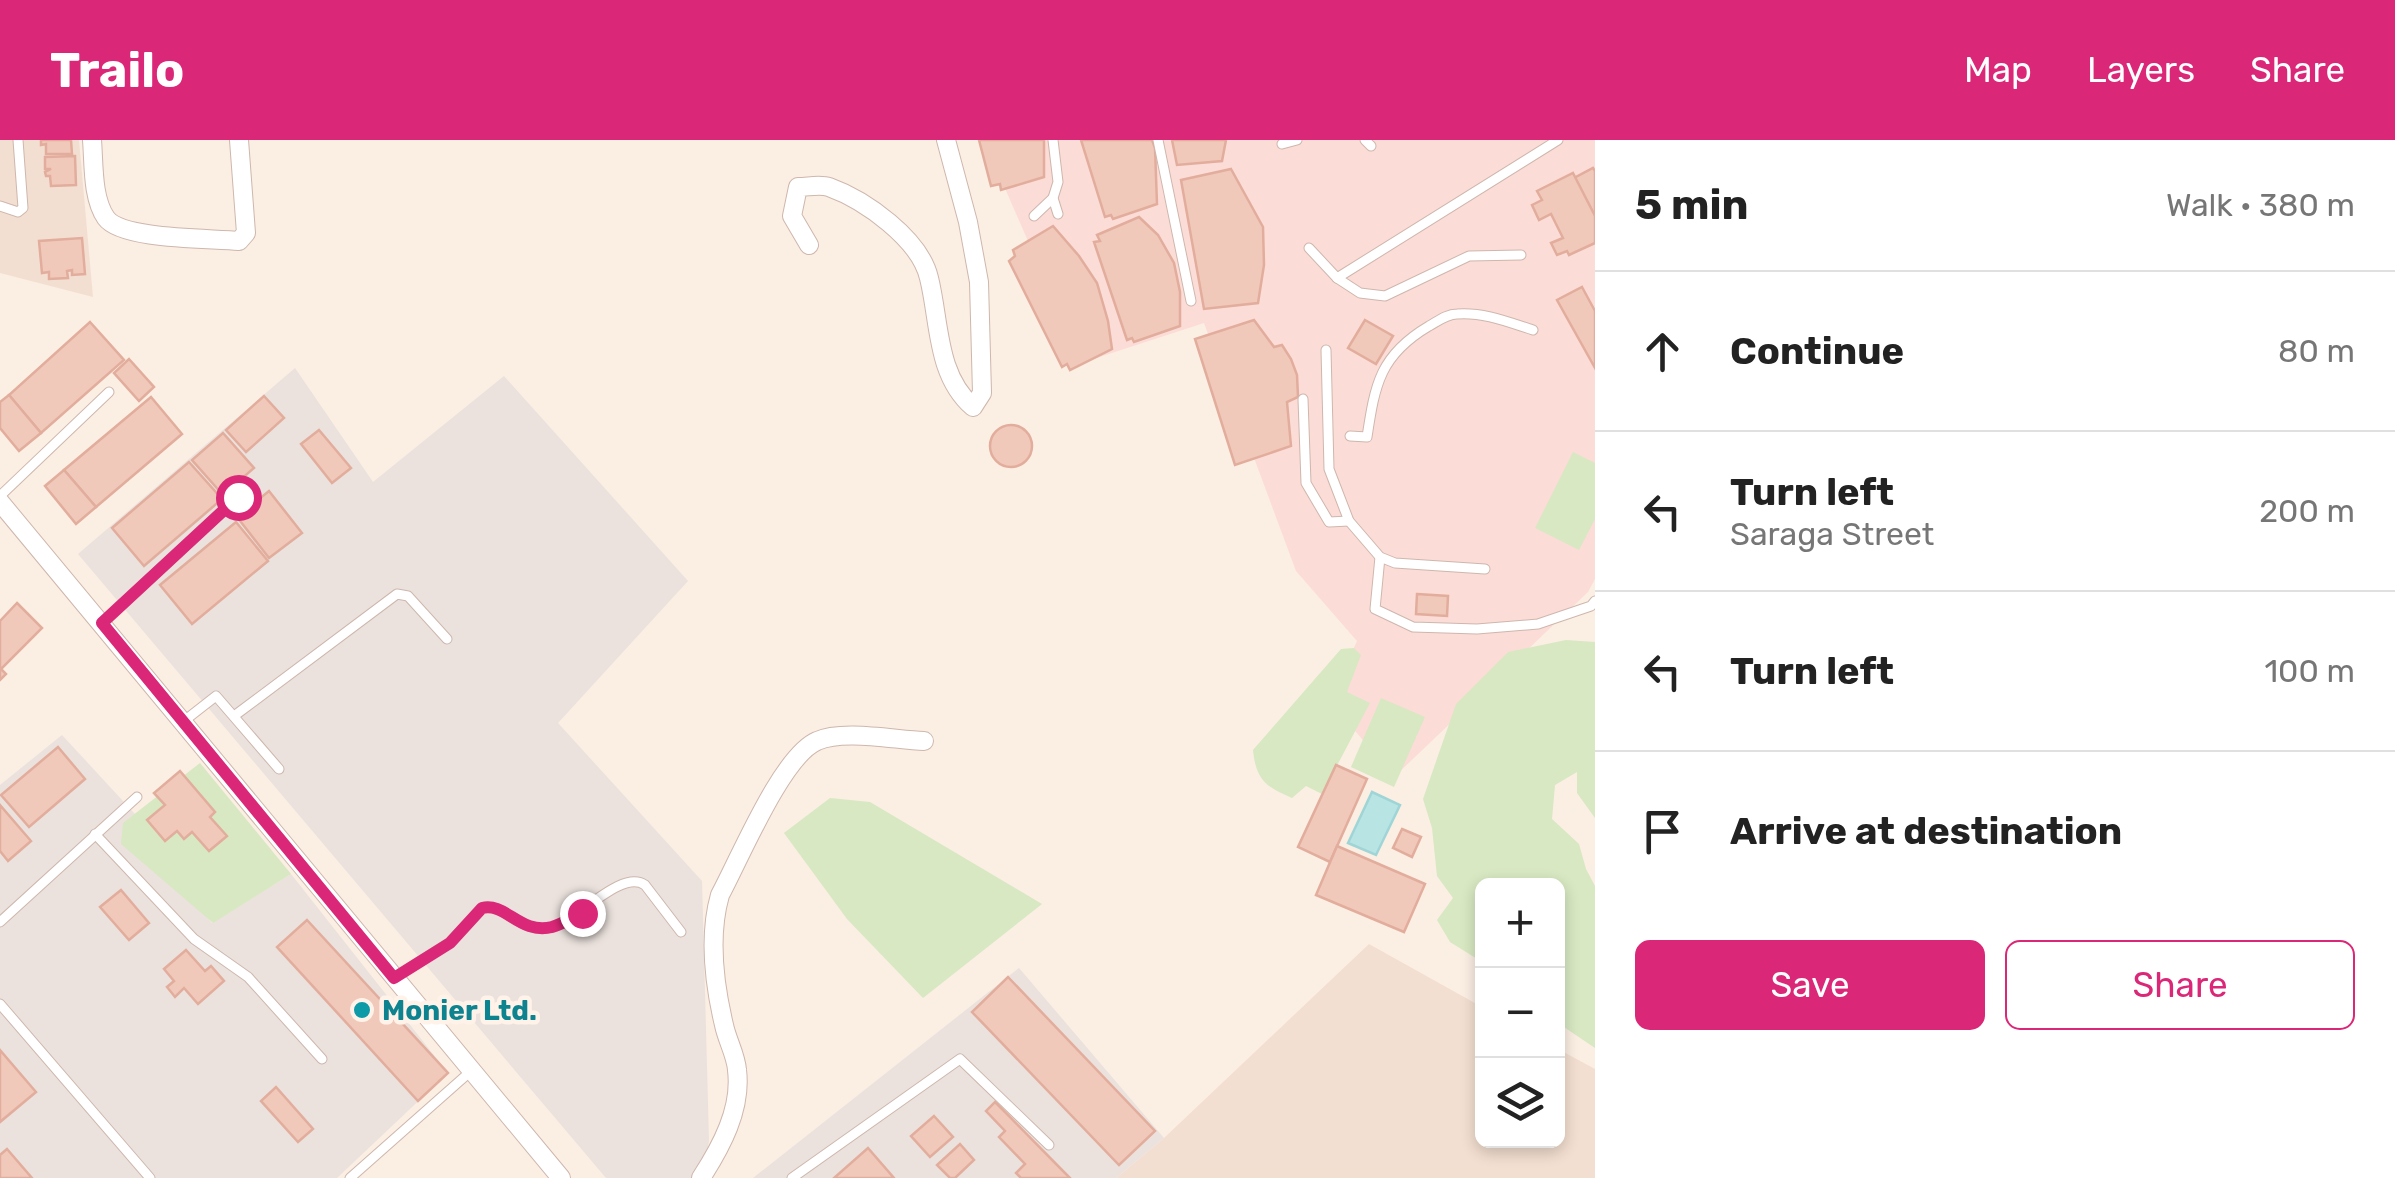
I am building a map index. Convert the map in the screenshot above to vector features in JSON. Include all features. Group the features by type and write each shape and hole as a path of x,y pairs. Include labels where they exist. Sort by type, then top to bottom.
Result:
{"street":[{"path":"92,140 98,201 114,226 134,232 239,240 246,233 239,140"},
{"path":"809,245 792,216 798,187 825,185 869,206 904,237 929,274 936,330 956,393 972,407 982,393 979,282 946,140"},
{"path":"0,499 561,1178"},
{"path":"701,1178 722,1146 734,1106 737,1070 714,969 713,919 720,895 791,761 818,740 850,736 924,742"}],"lane":[{"path":"0,206 18,212 23,208 18,140"},
{"path":"1034,216 1052,198 1058,182 1052,140"},
{"path":"1158,140 1191,301"},
{"path":"1282,144 1297,140"},
{"path":"1337,278 1558,140"},
{"path":"1052,198 1058,214"},
{"path":"1309,248 1337,278 1360,293 1385,296 1469,256 1521,255"},
{"path":"1350,436 1368,437 1378,376 1397,348 1434,323 1450,314 1480,315 1533,330"},
{"path":"1326,350 1329,469 1350,521 1380,557 1395,562 1485,569"},
{"path":"0,499 109,392"},
{"path":"1303,399 1306,483 1329,522 1350,521"},
{"path":"102,623 238,497"},
{"path":"1380,557 1375,609 1412,628 1477,629 1538,624 1591,606 1595,601"},
{"path":"234,716 396,594 408,596 447,639"},
{"path":"182,723 216,696 278,770"},
{"path":"0,922 137,797"},
{"path":"96,834 194,939 248,977 322,1059"},
{"path":"394,978 450,943 482,908 493,907 528,927 548,928 582,913 628,880 645,885 681,932"},
{"path":"0,1004 150,1178"},
{"path":"792,1178 960,1060 1049,1146"},
{"path":"350,1178 470,1070"}],"shaded area":[{"path":"0,140 79,140 93,297 0,273"},
{"path":"984,140 1595,140 1595,579 1588,592 1394,777 1330,701 1357,641 1296,571 1204,323 1081,363"},
{"path":"295,368 373,482 504,376 688,581 558,723 702,881 709,1141 703,1175 698,1178 606,1178 78,554"},
{"name":"Monier Ltd.","path":"62,735 135,814 123,824 212,923 291,874 448,1073 337,1178 0,1178 0,785"},
{"path":"1369,944 1475,1003 1475,1148 1565,1148 1565,1053 1595,1069 1595,1178 1116,1178 1164,1138"},
{"path":"1019,968 1164,1138 1116,1178 753,1178"}],"green space":[{"path":"1573,452 1595,463 1595,519 1579,550 1535,528"},
{"path":"1566,640 1595,642 1595,818 1577,793 1577,772 1555,785 1552,819 1579,844 1595,886 1595,1048 1565,1028 1565,878 1475,878 1475,958 1450,942 1437,920 1453,898 1437,876 1432,828 1423,799 1456,704 1508,652"},
{"path":"1354,648 1361,655 1347,692 1370,703 1322,794 1306,786 1292,798 1275,790 1260,775 1253,750 1341,649"},
{"path":"1381,698 1425,717 1394,787 1351,767"},
{"path":"200,763 291,874 213,923 121,844 123,823"},
{"path":"830,798 870,802 1042,904 923,998 847,919 784,833"}],"water":[{"path":"1372,792 1400,805 1376,855 1348,843"}],"building":[{"path":"41,140 71,140 72,154 46,154 46,144 41,145"},
{"path":"979,140 1044,140 1044,177 1001,190 1000,184 991,186"},
{"path":"1081,140 1152,140 1157,204 1113,219 1111,215 1105,217"},
{"path":"1172,140 1226,140 1222,161 1177,165"},
{"path":"75,156 76,185 51,186 50,176 45,172 51,169 45,169 45,157"},
{"path":"1593,168 1595,171 1595,216 1574,178"},
{"path":"1231,169 1263,227 1264,265 1258,303 1204,309 1181,180"},
{"path":"1573,173 1595,216 1595,243 1569,255 1567,251 1557,255 1551,243 1563,238 1551,214 1539,220 1532,205 1542,200 1537,191"},
{"path":"1139,217 1158,235 1174,263 1180,292 1180,326 1134,342 1132,338 1127,340 1094,242 1100,241 1097,235"},
{"path":"1053,226 1097,283 1112,349 1070,370 1067,364 1062,367 1009,261 1015,256 1013,250"},
{"path":"82,238 85,274 72,275 72,270 67,271 68,278 49,279 49,272 42,273 39,241"},
{"path":"1582,287 1595,311 1595,368 1557,300"},
{"path":"1254,320 1274,347 1282,345 1291,359 1297,375 1298,397 1287,402 1291,446 1235,465 1195,339"},
{"path":"1365,320 1393,336 1376,364 1348,348"},
{"path":"90,322 124,360 41,433 9,395"},
{"path":"129,359 154,387 139,401 114,373"},
{"path":"9,395 41,433 19,451 0,428 0,402"},
{"path":"264,396 284,418 246,452 226,430"},
{"path":"151,397 182,434 96,507 64,470"},
{"path":"1011,425 1026,431 1032,446 1026,461 1011,467 996,461 990,446 996,431"},
{"path":"319,430 351,468 332,483 301,444"},
{"path":"223,433 254,468 223,495 192,460"},
{"path":"189,462 222,499 144,566 112,528"},
{"path":"64,470 96,507 76,524 45,486"},
{"path":"269,491 302,533 269,558 237,517"},
{"path":"236,522 268,561 192,624 160,585"},
{"path":"1417,594 1448,596 1447,616 1416,614"},
{"path":"17,603 42,628 1,669 6,674 0,680 0,621"},
{"path":"58,747 85,779 29,827 1,795"},
{"path":"1336,765 1367,779 1330,862 1298,847"},
{"path":"180,771 215,812 210,817 227,836 209,851 192,832 184,839 177,831 165,841 147,820 165,805 154,793"},
{"path":"0,805 31,841 8,861 0,851"},
{"path":"1402,829 1421,837 1412,857 1393,848"},
{"path":"1337,846 1425,884 1404,932 1316,895"},
{"path":"121,890 149,923 129,940 100,907"},
{"name":"Monier Ltd.","path":"307,920 448,1073 418,1101 277,947"},
{"path":"186,950 205,971 211,966 224,981 198,1004 184,988 175,997 167,987 174,981 164,969"},
{"path":"1008,977 1155,1131 1119,1165 972,1012"},
{"path":"0,1050 36,1092 0,1122"},
{"path":"276,1087 313,1129 298,1142 261,1101"},
{"path":"995,1102 1070,1178 1021,1178 1016,1173 1025,1164 999,1137 1005,1131 986,1111"},
{"path":"934,1116 953,1137 930,1157 911,1136"},
{"path":"960,1144 974,1160 950,1178 937,1165"},
{"path":"868,1148 894,1178 834,1178"},
{"path":"7,1149 32,1178 0,1178 0,1155"}],"place":[{"name":"Monier Ltd.","path":"362,1010"}],"route":[{"path":"238,497 102,623 182,723 394,978 450,943 482,908 493,907 536,929 552,927 582,913"}]}
